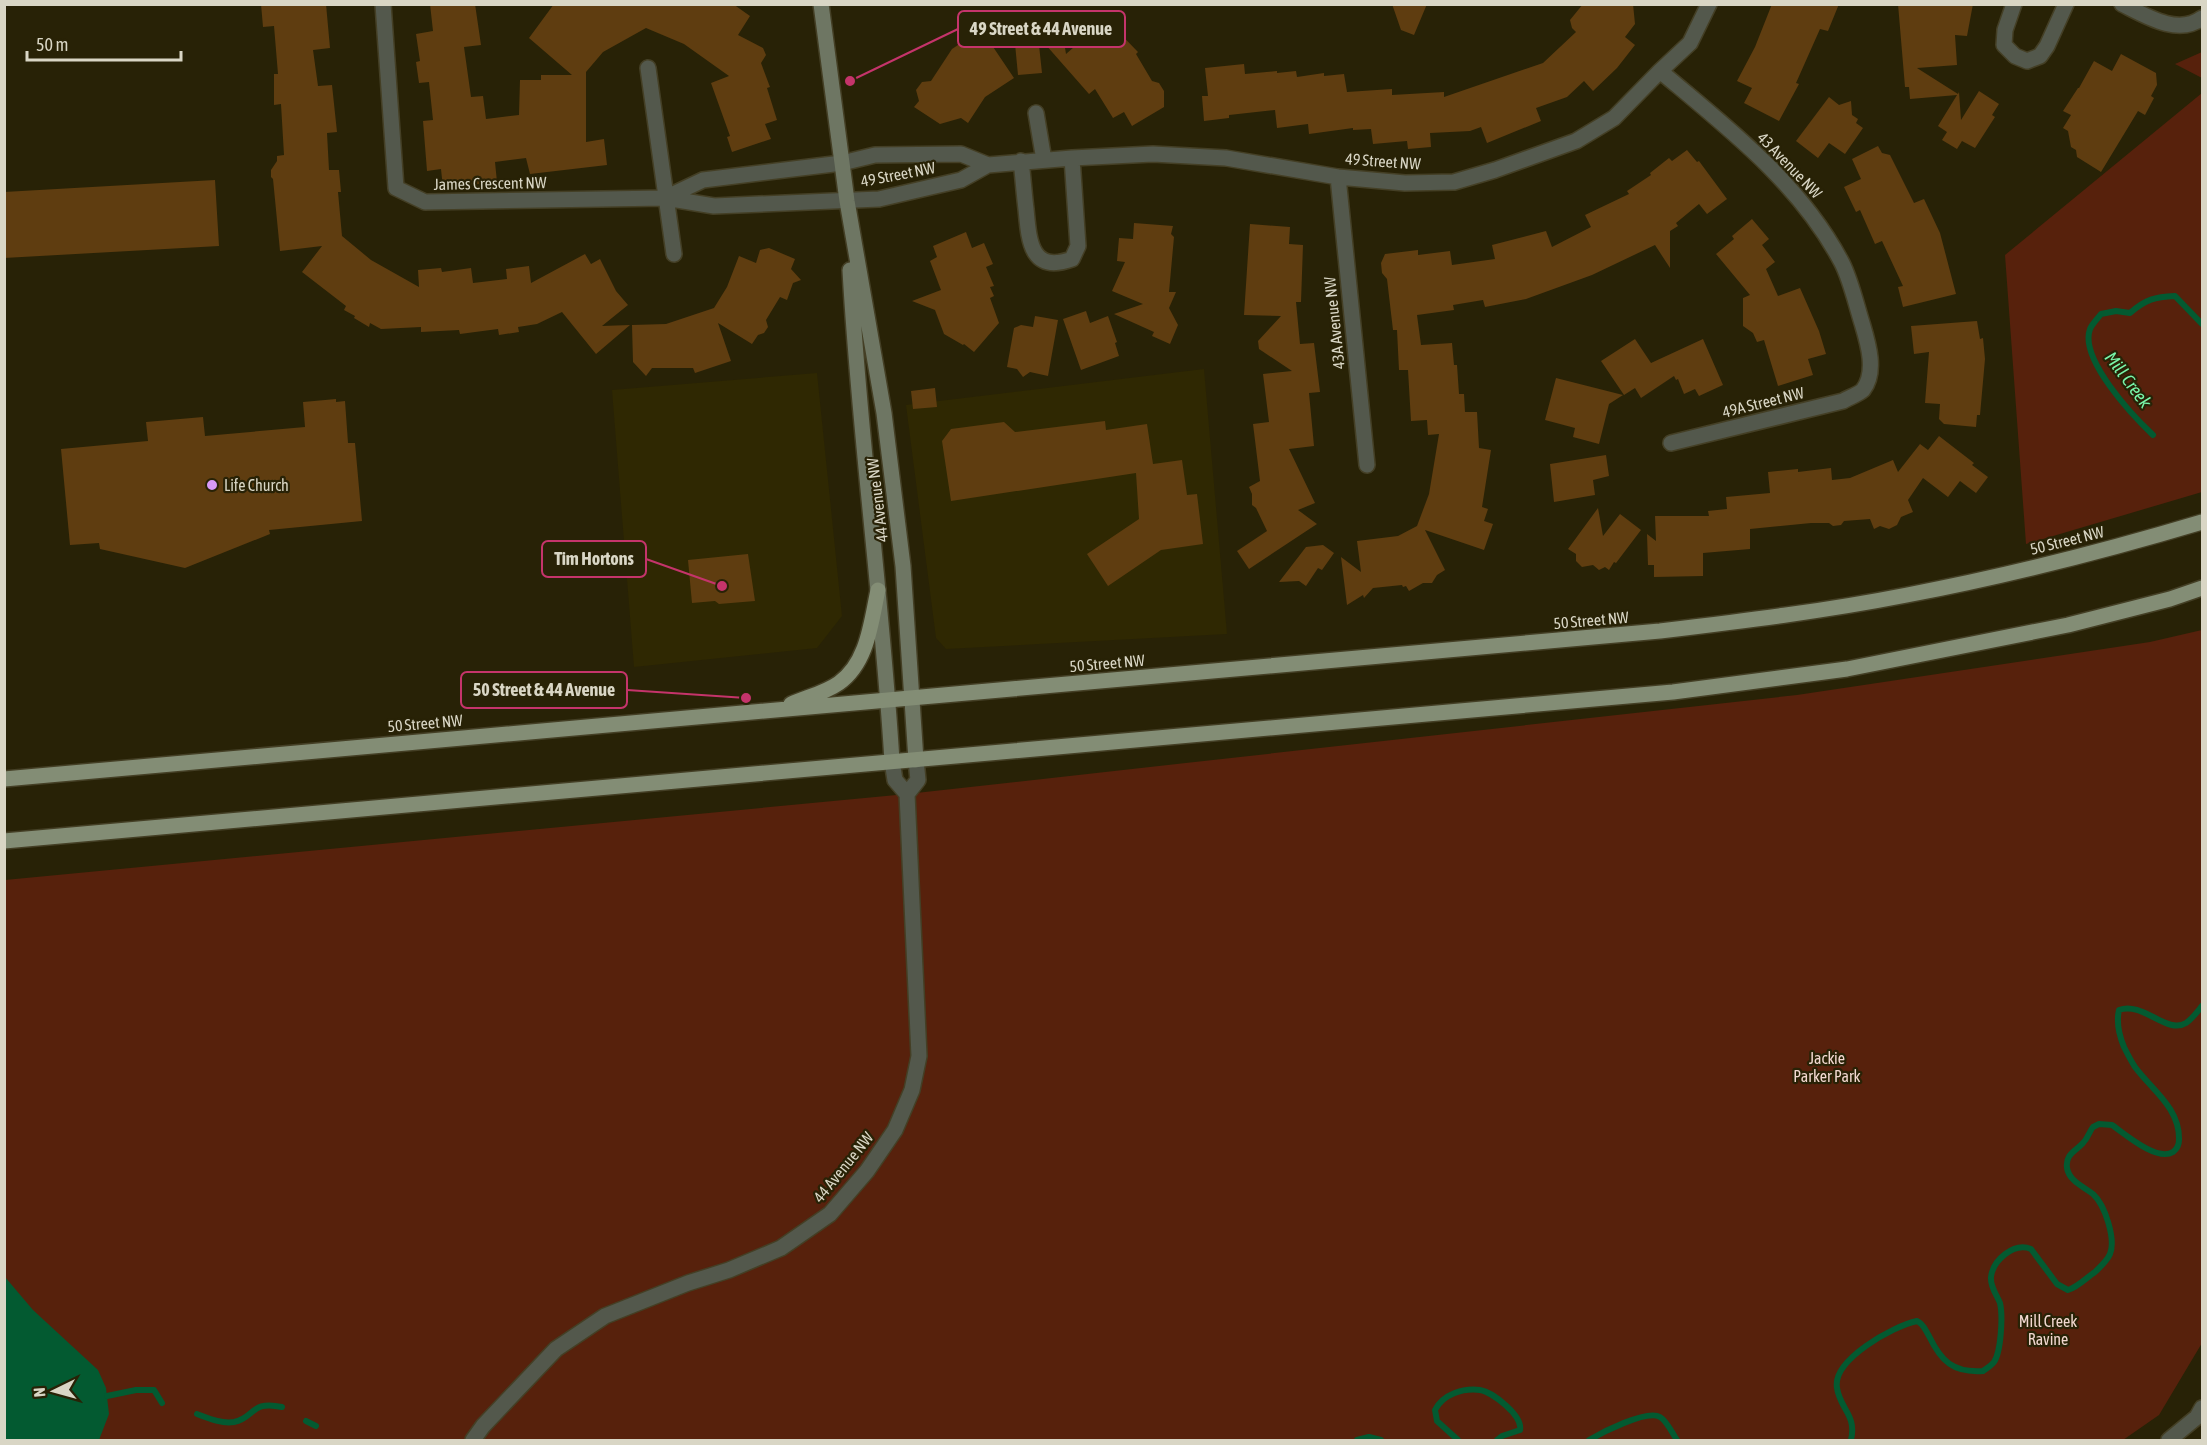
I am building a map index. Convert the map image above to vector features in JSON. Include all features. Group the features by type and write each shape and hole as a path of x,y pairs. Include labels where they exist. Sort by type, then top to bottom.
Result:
{"main road":[{"name":"50 Street NW","path":"4,779 1660,632 1784,616 1907,595 2022,570 2202,522"},
{"path":"4,842 1673,692 1835,671 2068,625 2170,599 2202,588"},
{"path":"775,710 838,684 851,672 866,646 878,590"}],"street":[{"name":"James Crescent NW","path":"383,4 396,188 425,202 665,198 714,206 847,201"},
{"name":"44 Avenue NW","path":"820,4 847,201 884,413 903,566 918,780 907,794"},
{"path":"1660,71 1690,43 1709,4"},
{"path":"2014,4 2005,30 2004,45 2015,56 2027,61 2040,56 2047,46 2066,4"},
{"path":"2122,4 2157,21 2187,25 2202,18"},
{"path":"648,68 674,254"},
{"name":"49 Street NW","path":"847,201 879,199 961,180 988,165 1153,154 1226,158 1338,177 1405,183 1454,182 1576,141 1614,118 1660,71"},
{"name":"43 Avenue NW","path":"1660,71 1769,165 1811,213 1843,264 1865,332 1870,355 1869,374 1862,390"},
{"path":"1036,113 1044,160"},
{"name":"49 Street NW","path":"842,163 875,155 961,154 988,165"},
{"path":"1021,161 1029,241 1036,255 1046,262 1059,263 1072,259 1078,246 1072,158"},
{"name":"James Crescent NW","path":"665,198 703,180 842,163"},
{"name":"43A Avenue NW","path":"1338,177 1367,465"},
{"name":"44 Avenue NW","path":"474,1440 483,1426 556,1348 605,1316 781,1248 830,1214 867,1172 895,1130 912,1090 919,1056 907,794 895,780 892,761 855,355 847,201"},
{"name":"49A Street NW","path":"1671,443 1843,401 1862,390"},
{"path":"2169,1440 2200,1416"}],"shaded area":[{"path":"1204,369 1227,634 946,649 936,638 906,405"},
{"path":"817,373 842,616 817,648 634,667 612,390"},
{"path":"5,1277 33,1310 98,1370 106,1388 109,1414 99,1440 5,1440"}],"green space":[{"path":"2202,52 2202,78 2175,64"},
{"path":"2202,93 2202,492 2026,544 2005,255"},
{"name":"Jackie Parker Park","path":"2202,630 2202,1343 2159,1415 2123,1440 5,1440 5,880 907,794 1797,695 2150,642"}],"building":[{"path":"261,4 326,4 330,48 313,50 318,86 332,85 337,132 327,133 329,170 339,170 341,192 338,192 342,236 371,260 419,287 418,270 441,268 442,272 471,268 473,283 507,279 506,269 529,266 531,283 585,254 591,264 600,259 616,291 628,305 602,326 630,325 596,354 562,312 537,324 518,327 519,332 499,335 498,329 460,334 459,330 421,332 421,327 381,329 370,323 369,327 344,310 346,306 302,272 322,246 280,251 271,170 277,161 277,156 284,155 281,104 274,105 274,74 278,74 274,26 263,27"},
{"path":"430,4 475,4 481,45 464,47 471,97 483,96 486,119 519,115 520,80 541,80 541,75 572,75 529,38 554,4 733,4 750,16 738,35 763,48 766,55 761,63 770,87 767,88 777,120 765,124 771,139 732,152 727,137 730,136 711,83 729,76 684,44 646,28 603,52 586,72 586,142 604,139 607,165 530,174 526,158 495,162 497,182 443,188 441,169 427,171 423,121 433,120 429,82 419,83 416,62 420,61 416,34 433,31"},
{"path":"1392,4 1427,4 1414,35 1401,30"},
{"path":"1583,4 1633,4 1635,24 1625,37 1635,45 1617,68 1593,91 1584,81 1567,97 1536,108 1541,121 1487,143 1481,127 1470,131 1430,133 1431,147 1408,149 1407,141 1373,144 1371,129 1353,130 1353,128 1309,134 1308,124 1277,128 1275,110 1229,115 1229,118 1204,121 1202,96 1208,96 1205,68 1244,64 1245,74 1296,71 1297,77 1324,73 1324,76 1344,74 1347,92 1392,89 1392,95 1444,92 1444,97 1543,63 1576,32 1570,20"},
{"path":"1772,4 1839,4 1828,31 1820,29 1796,83 1799,84 1779,121 1744,103 1752,88 1737,81 1755,47"},
{"path":"1898,4 1973,4 1967,36 1955,35 1957,65 1917,68 1958,94 1959,92 1961,120 1979,91 1999,104 1992,115 1995,117 1975,148 1962,141 1957,149 1942,140 1947,132 1938,126 1957,95 1910,99 1909,87 1905,87"},
{"path":"1056,19 1061,23 1066,54 1106,19 1138,52 1136,54 1152,81 1159,83 1164,91 1164,107 1132,126 1124,112 1113,118 1095,89 1089,94 1038,36 1042,73 1018,75 1013,23"},
{"path":"981,29 1014,78 985,97 968,123 961,118 940,124 914,107 919,101 916,90 922,82 931,81 952,49 958,45 958,41"},
{"path":"2121,54 2156,73 2157,85 2151,96 2154,98 2145,115 2138,111 2101,172 2077,157 2076,150 2071,147 2068,131 2063,128 2071,115 2063,111 2094,61 2112,71"},
{"path":"1829,97 1839,105 1851,101 1852,115 1858,119 1856,123 1863,128 1845,154 1829,143 1818,158 1796,141"},
{"path":"1878,146 1882,153 1890,155 1914,203 1924,199 1940,233 1956,294 1903,307 1898,287 1903,286 1882,241 1875,244 1860,210 1856,212 1844,187 1861,179 1852,159"},
{"path":"1687,150 1697,162 1699,161 1727,199 1707,214 1699,204 1676,223 1678,226 1670,231 1670,268 1655,245 1592,275 1526,299 1485,307 1483,300 1453,305 1454,310 1417,315 1421,345 1452,343 1454,365 1457,365 1459,394 1464,394 1465,412 1477,412 1479,448 1491,450 1482,507 1488,509 1484,521 1493,524 1484,550 1425,530 1445,570 1437,575 1432,583 1423,583 1409,591 1406,586 1402,585 1373,588 1364,598 1363,595 1347,605 1341,557 1361,572 1357,541 1398,536 1417,526 1429,494 1439,434 1428,435 1427,420 1411,421 1408,370 1399,370 1397,330 1393,330 1387,279 1382,273 1381,263 1385,254 1418,250 1418,255 1450,251 1452,265 1495,259 1492,245 1546,231 1552,247 1591,227 1585,215 1629,194 1627,191 1651,175 1650,173 1669,158 1672,161"},
{"path":"215,180 219,246 4,258 4,192"},
{"path":"1752,219 1769,239 1762,245 1775,262 1766,269 1778,296 1800,288 1819,331 1826,354 1808,359 1813,375 1778,386 1764,340 1757,342 1753,333 1743,326 1743,298 1750,295 1716,254"},
{"path":"1134,223 1173,226 1169,292 1176,292 1169,308 1178,325 1170,344 1152,336 1154,332 1114,314 1143,304 1112,291 1125,262 1117,261 1119,238 1133,239"},
{"path":"1250,224 1290,227 1289,244 1303,245 1301,302 1296,302 1300,344 1314,343 1320,392 1309,393 1314,446 1289,449 1315,503 1298,510 1317,524 1249,569 1237,551 1267,531 1256,508 1252,505 1252,494 1249,487 1260,481 1253,424 1269,422 1263,374 1292,371 1259,349 1258,341 1281,316 1244,315"},
{"path":"966,232 972,248 984,243 993,264 986,267 994,286 990,287 994,296 990,298 999,323 974,352 944,334 935,310 912,301 941,290 930,261 937,257 933,246"},
{"path":"769,248 795,259 791,269 801,280 793,283 787,300 780,297 766,320 768,327 764,333 758,335 752,344 718,323 731,361 695,373 693,368 652,368 646,376 633,362 632,325 666,324 714,308 727,287 739,256 756,263 760,250"},
{"path":"1086,311 1090,323 1108,316 1119,356 1081,370 1063,319"},
{"path":"1035,316 1058,320 1048,376 1030,372 1023,377 1017,369 1007,367 1014,328 1021,325 1033,327"},
{"path":"1977,321 1980,339 1983,338 1985,359 1980,415 1977,415 1976,427 1944,424 1939,419 1940,404 1925,403 1929,352 1914,354 1911,326"},
{"path":"1635,339 1651,363 1703,339 1723,385 1699,396 1695,389 1684,394 1678,379 1676,380 1674,376 1641,398 1635,388 1624,395 1601,361"},
{"path":"1556,378 1623,395 1609,404 1599,444 1573,437 1575,428 1545,420"},
{"path":"935,388 937,407 913,409 911,391"},
{"name":"Life Church","path":"336,399 336,402 345,401 348,443 355,443 362,521 269,530 270,534 185,568 100,549 99,543 70,545 61,449 148,441 146,422 203,417 205,436 305,427 303,402"},
{"path":"1105,421 1106,430 1147,424 1153,464 1182,460 1187,495 1197,494 1203,544 1161,550 1108,586 1087,554 1139,519 1136,473 951,501 942,441 951,429 1004,422 1015,432"},
{"path":"1939,436 1988,477 1976,493 1960,481 1948,497 1923,478 1908,500 1913,512 1901,517 1897,525 1889,529 1880,526 1874,529 1870,519 1844,521 1841,525 1833,526 1829,523 1811,523 1750,529 1750,549 1703,553 1703,576 1654,577 1654,565 1648,565 1647,534 1656,541 1655,516 1709,516 1708,511 1727,509 1726,497 1770,493 1768,472 1798,469 1798,472 1831,468 1832,480 1850,478 1893,460 1898,472 1920,444 1928,450"},
{"path":"1606,455 1609,476 1593,480 1595,495 1554,502 1550,464"},
{"path":"1598,508 1603,536 1620,514 1641,530 1609,570 1605,567 1599,570 1593,565 1582,567 1576,561 1576,554 1568,549"},
{"path":"1323,545 1334,553 1322,570 1318,568 1306,586 1299,581 1279,582 1306,547"},
{"path":"748,554 755,601 719,604 715,601 692,603 688,560"}],"waterway":[{"name":"Mill Creek","path":"2153,435 2121,401 2100,371 2092,356 2089,341 2090,329 2101,314 2116,311 2130,313 2151,300 2175,296 2202,324"},
{"name":"Mill Creek","path":"1851,1440 1852,1424 1839,1395 1838,1377 1844,1366 1866,1346 1906,1324 1917,1321 1923,1325 1938,1352 1949,1364 1964,1370 1983,1371 1994,1362 1998,1350 2001,1334 2001,1309 1991,1277 1996,1264 2005,1254 2018,1248 2031,1249 2057,1284 2068,1290 2095,1272 2105,1261 2110,1254 2112,1240 2108,1222 2102,1206 2093,1194 2077,1183 2068,1173 2069,1156 2085,1141 2093,1127 2099,1124 2112,1125 2141,1146 2159,1153 2173,1152 2179,1142 2178,1129 2170,1109 2135,1067 2124,1047 2118,1029 2119,1010 2128,1008 2137,1010 2163,1022 2179,1026 2186,1023 2202,1006"},
{"path":"107,1396 136,1390 154,1390 162,1403"},
{"name":"Mill Creek","path":"1458,1440 1437,1421 1435,1410 1448,1396 1460,1391 1474,1390 1486,1392 1506,1405 1520,1424 1520,1430 1497,1440"},
{"path":"197,1414 219,1421 234,1422 264,1406 282,1407"},
{"name":"Mill Creek","path":"1589,1440 1624,1423 1654,1415 1665,1421 1677,1440"},
{"path":"306,1421 316,1426"},
{"name":"Mill Creek","path":"1357,1440 1369,1437 1381,1440"}],"place":[{"name":"49 Street & 44 Avenue","path":"850,81"},
{"name":"Life Church","path":"212,485"},
{"name":"Tim Hortons","path":"722,586"},
{"name":"50 Street & 44 Avenue","path":"746,698"}],"park label":[{"name":"Mill Creek Ravine","path":"2048,1330"}]}
